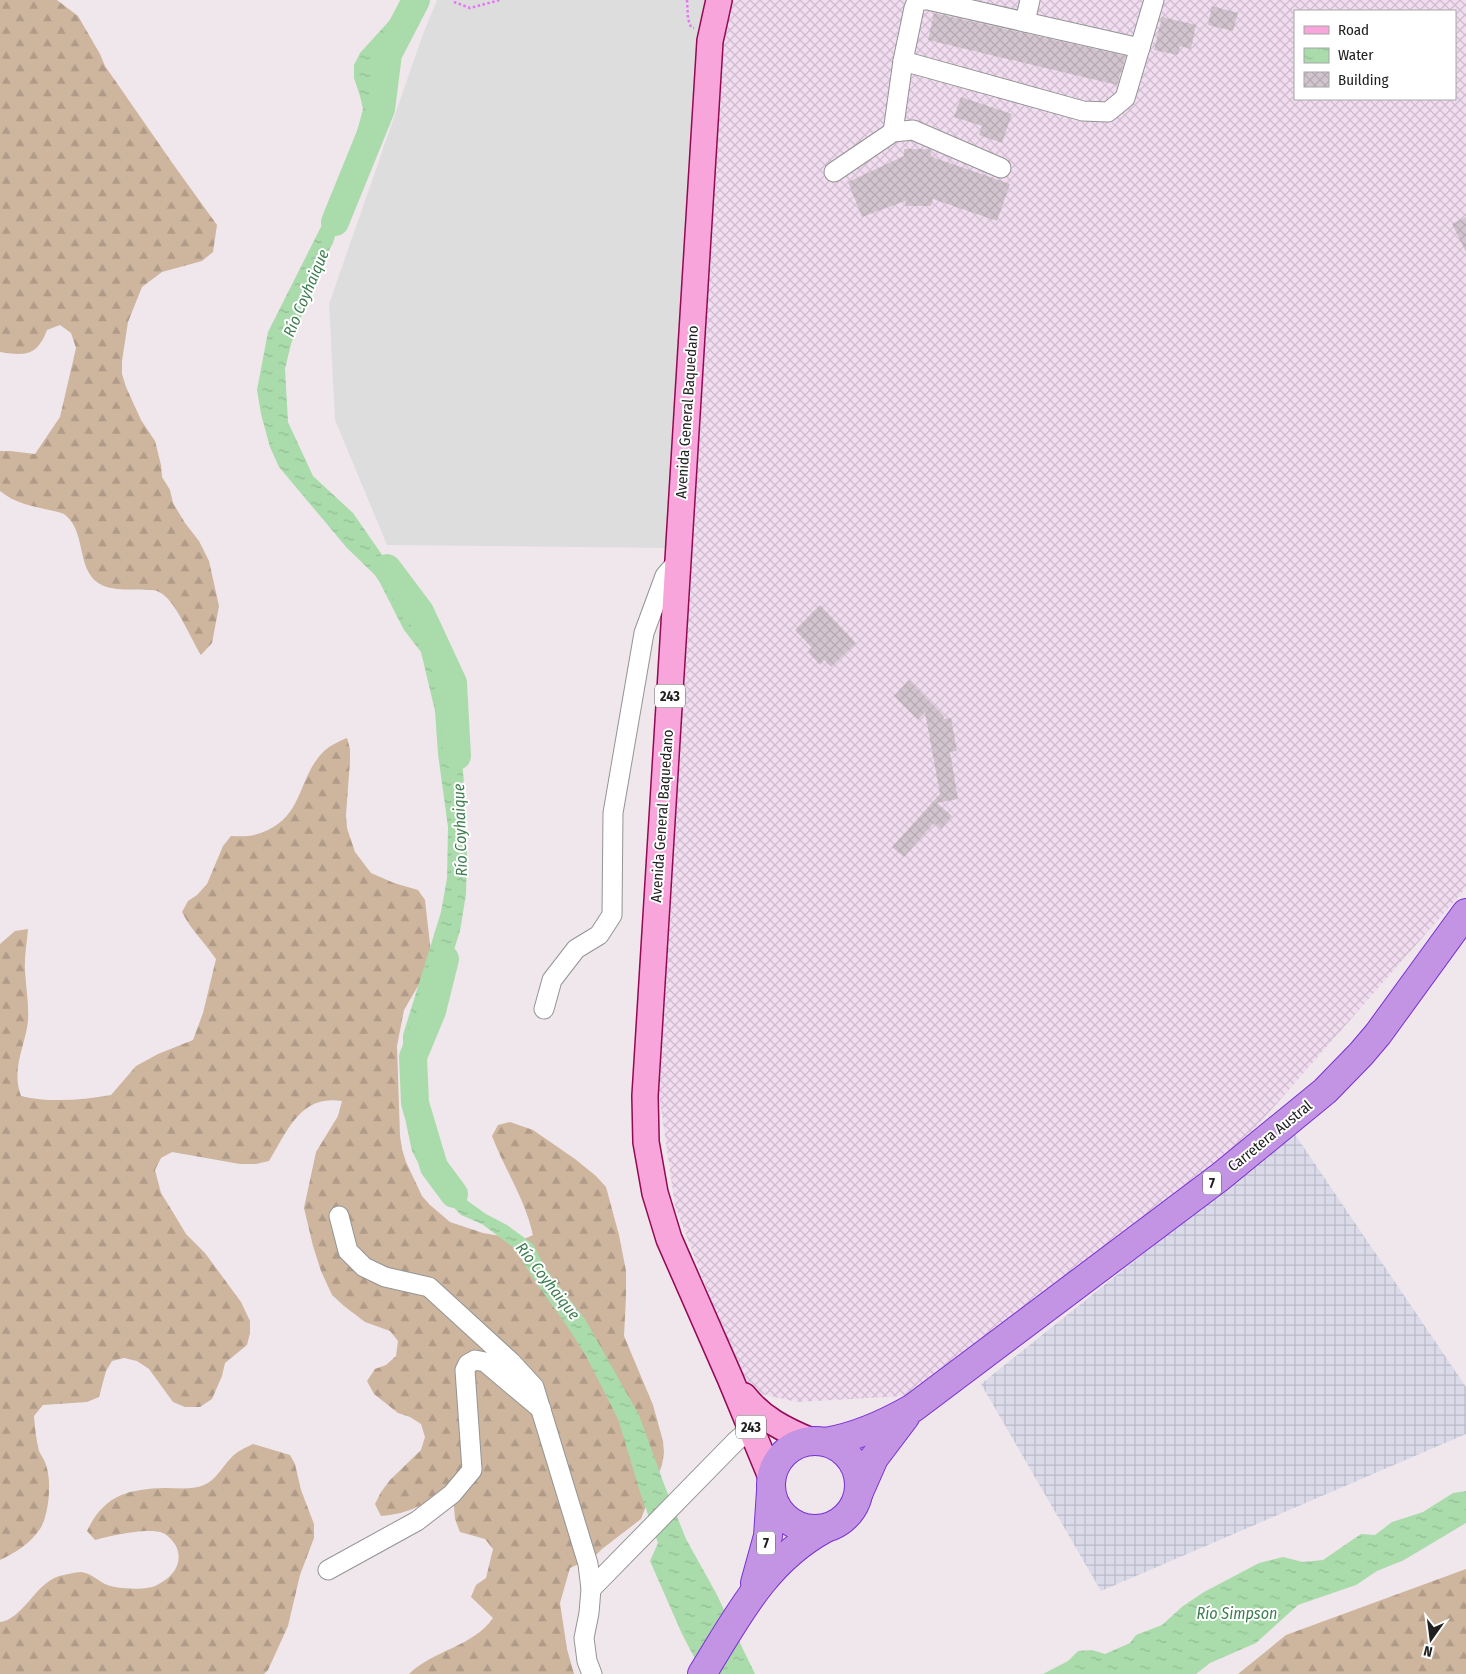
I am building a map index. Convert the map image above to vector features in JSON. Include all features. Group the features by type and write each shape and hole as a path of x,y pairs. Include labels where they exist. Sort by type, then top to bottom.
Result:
{"highway":[{"name":"Carretera Austral","path":"818,1441 842,1439 863,1433 913,1408 1220,1177 1318,1097 1344,1073 1378,1034 1466,912"},
{"name":"Carretera Austral","path":"859,1492 874,1458 892,1432 913,1408"},
{"name":"7","path":"751,1594 760,1569 768,1536 771,1484 774,1468 785,1452 802,1442 818,1441"},
{"path":"818,1441 835,1445 852,1460 858,1475 859,1492"},
{"path":"771,1484 778,1510 785,1518 803,1528 824,1529"},
{"name":"7","path":"702,1674 751,1594 774,1566 809,1537 843,1520 851,1512 859,1492"}],"main road":[{"name":"Avenida General Baquedano","path":"719,0 710,41 645,1096 646,1142 655,1193 670,1239 752,1428 771,1484"},
{"name":"Avenida General Baquedano","path":"730,1378 762,1416 783,1429 818,1441"}],"street":[{"path":"893,132 903,61 914,8 917,1 924,0"},
{"path":"928,0 1140,48"},
{"path":"1025,22 1030,0"},
{"path":"903,61 1083,110 1108,112 1125,98 1154,0"},
{"path":"834,172 893,132 913,130 1001,168"},
{"path":"544,1009 552,980 576,949 599,935 612,915 613,813 644,633 665,576 678,561"},
{"path":"339,1216 348,1251 364,1267 385,1277 429,1287 517,1368 534,1387 588,1564 591,1589 589,1614 584,1638 587,1660 592,1674"},
{"path":"328,1570 417,1521 452,1494 472,1470 465,1370 468,1364 475,1360 485,1362 542,1410"},
{"path":"591,1589 735,1442 752,1428"}],"path":[{"path":"454,2 470,8 500,0"}],"shaded area":[{"path":"437,0 710,0 670,548 387,545 335,420 329,304 423,34"},
{"path":"732,0 1466,0 1466,888 1199,1192 1054,1299 905,1396 797,1402 752,1392 729,1347 675,1206 659,1094 723,43"},
{"path":"1294,1133 1466,1387 1466,1434 1101,1591 981,1384"}],"green space":[{"path":"0,0 57,0 78,16 105,66 217,225 213,252 202,261 162,272 142,287 128,322 122,361 122,374 126,387 141,420 155,441 162,477 170,490 173,503 199,541 209,561 219,606 212,643 201,655 177,611 165,596 155,590 117,589 103,586 96,582 87,569 75,527 64,514 23,504 0,491 0,451 35,454 60,417 76,348 71,333 60,325 47,330 39,345 30,352 17,354 0,352"},
{"path":"347,738 350,749 350,761 346,815 347,828 355,852 371,873 394,883 418,890 425,900 432,962 404,1010 397,1046 402,1149 422,1196 450,1222 483,1233 522,1240 533,1235 525,1209 492,1136 498,1125 510,1122 533,1130 596,1176 606,1187 619,1235 626,1271 624,1336 653,1405 663,1441 664,1453 662,1465 641,1519 594,1557 570,1568 560,1603 567,1649 574,1674 409,1674 429,1659 475,1636 493,1618 471,1597 476,1585 486,1578 493,1549 485,1539 460,1532 455,1519 454,1506 444,1497 433,1499 405,1512 386,1516 381,1516 375,1504 390,1480 421,1450 425,1437 421,1424 410,1417 398,1413 374,1394 367,1381 375,1369 386,1365 396,1356 398,1341 390,1331 365,1322 332,1295 321,1271 313,1246 304,1208 316,1152 338,1116 342,1101 328,1100 315,1103 305,1109 289,1127 269,1161 256,1164 240,1164 172,1152 161,1158 155,1170 161,1193 186,1234 205,1253 241,1302 250,1321 247,1345 225,1363 222,1376 212,1399 200,1407 185,1407 173,1402 149,1369 137,1361 124,1358 112,1361 106,1371 99,1397 87,1402 43,1405 34,1416 39,1451 45,1463 49,1480 49,1498 46,1515 40,1529 27,1544 0,1560 0,944 15,931 28,929 25,966 28,1021 17,1077 21,1096 43,1100 66,1100 111,1095 136,1066 158,1054 193,1040 203,1013 216,959 182,912 188,901 197,895 207,884 223,846 231,836 259,834 280,823 295,804 316,761 324,751 335,743"},
{"path":"253,1444 290,1455 295,1464 301,1490 314,1524 314,1538 300,1575 288,1626 268,1670 264,1674 0,1674 0,1622 8,1620 15,1615 51,1580 59,1576 81,1572 91,1575 110,1586 131,1589 146,1588 163,1582 176,1569 179,1558 176,1546 163,1533 148,1531 119,1534 95,1540 87,1531 101,1509 119,1496 140,1490 190,1488 204,1485 215,1477 236,1453"},
{"path":"1466,1569 1466,1674 1238,1674 1286,1635"}],"water":[{"path":"403,0 419,0 399,26 394,38 395,59 386,95 377,108 370,124 354,170 333,243 319,269 291,344 285,369 288,422 313,476 353,513 396,575 436,641 450,691 461,748 466,807 466,894 460,931 426,1020 419,1060 415,1118 426,1157 465,1199 533,1244 546,1269 585,1319 639,1415 686,1539 716,1593 755,1674 703,1674 682,1634 650,1561 658,1543 618,1419 586,1356 514,1248 482,1224 461,1215 427,1180 412,1151 406,1123 403,1035 441,912 447,878 448,827 438,754 435,711 421,652 404,630 377,577 347,548 279,467 270,447 257,390 268,332 338,193 354,143 363,109 354,78 354,65 360,53 390,20"},
{"name":"Río Simpson","path":"1466,1491 1466,1523 1404,1560 1377,1571 1356,1585 1298,1605 1256,1643 1210,1663 1196,1674 1043,1674 1068,1661 1078,1651 1092,1650 1105,1654 1130,1643 1136,1635 1162,1625 1183,1606 1204,1592 1259,1563 1283,1557 1303,1562 1323,1560 1361,1534 1375,1535 1392,1522 1423,1512 1453,1493"}],"building":[{"path":"1212,6 1238,13 1233,31 1208,25"},
{"path":"934,13 1126,56 1117,85 928,40"},
{"path":"1162,17 1196,25 1191,49 1180,46 1178,55 1154,50"},
{"path":"961,97 1012,114 1002,143 979,135 982,126 954,117"},
{"path":"904,149 928,149 932,157 1010,184 997,221 933,199 931,206 906,206 905,201 862,217 848,182 904,156"},
{"path":"1466,217 1466,252 1452,224"},
{"path":"820,605 856,643 831,667 824,660 820,665 808,652 812,648 795,630"},
{"path":"909,680 943,715 944,719 951,718 957,751 950,752 958,799 937,803 952,816 941,829 934,823 904,857 892,847 940,794 925,712 918,720 894,696"}],"waterway":[{"name":"Río Coyhaique","path":"335,222 381,109 388,54 416,0"},
{"name":"Río Coyhaique","path":"387,568 420,612 453,683 457,756"},
{"name":"Río Coyhaique","path":"445,959 432,1011 413,1057 415,1103 434,1167 454,1194"}]}
